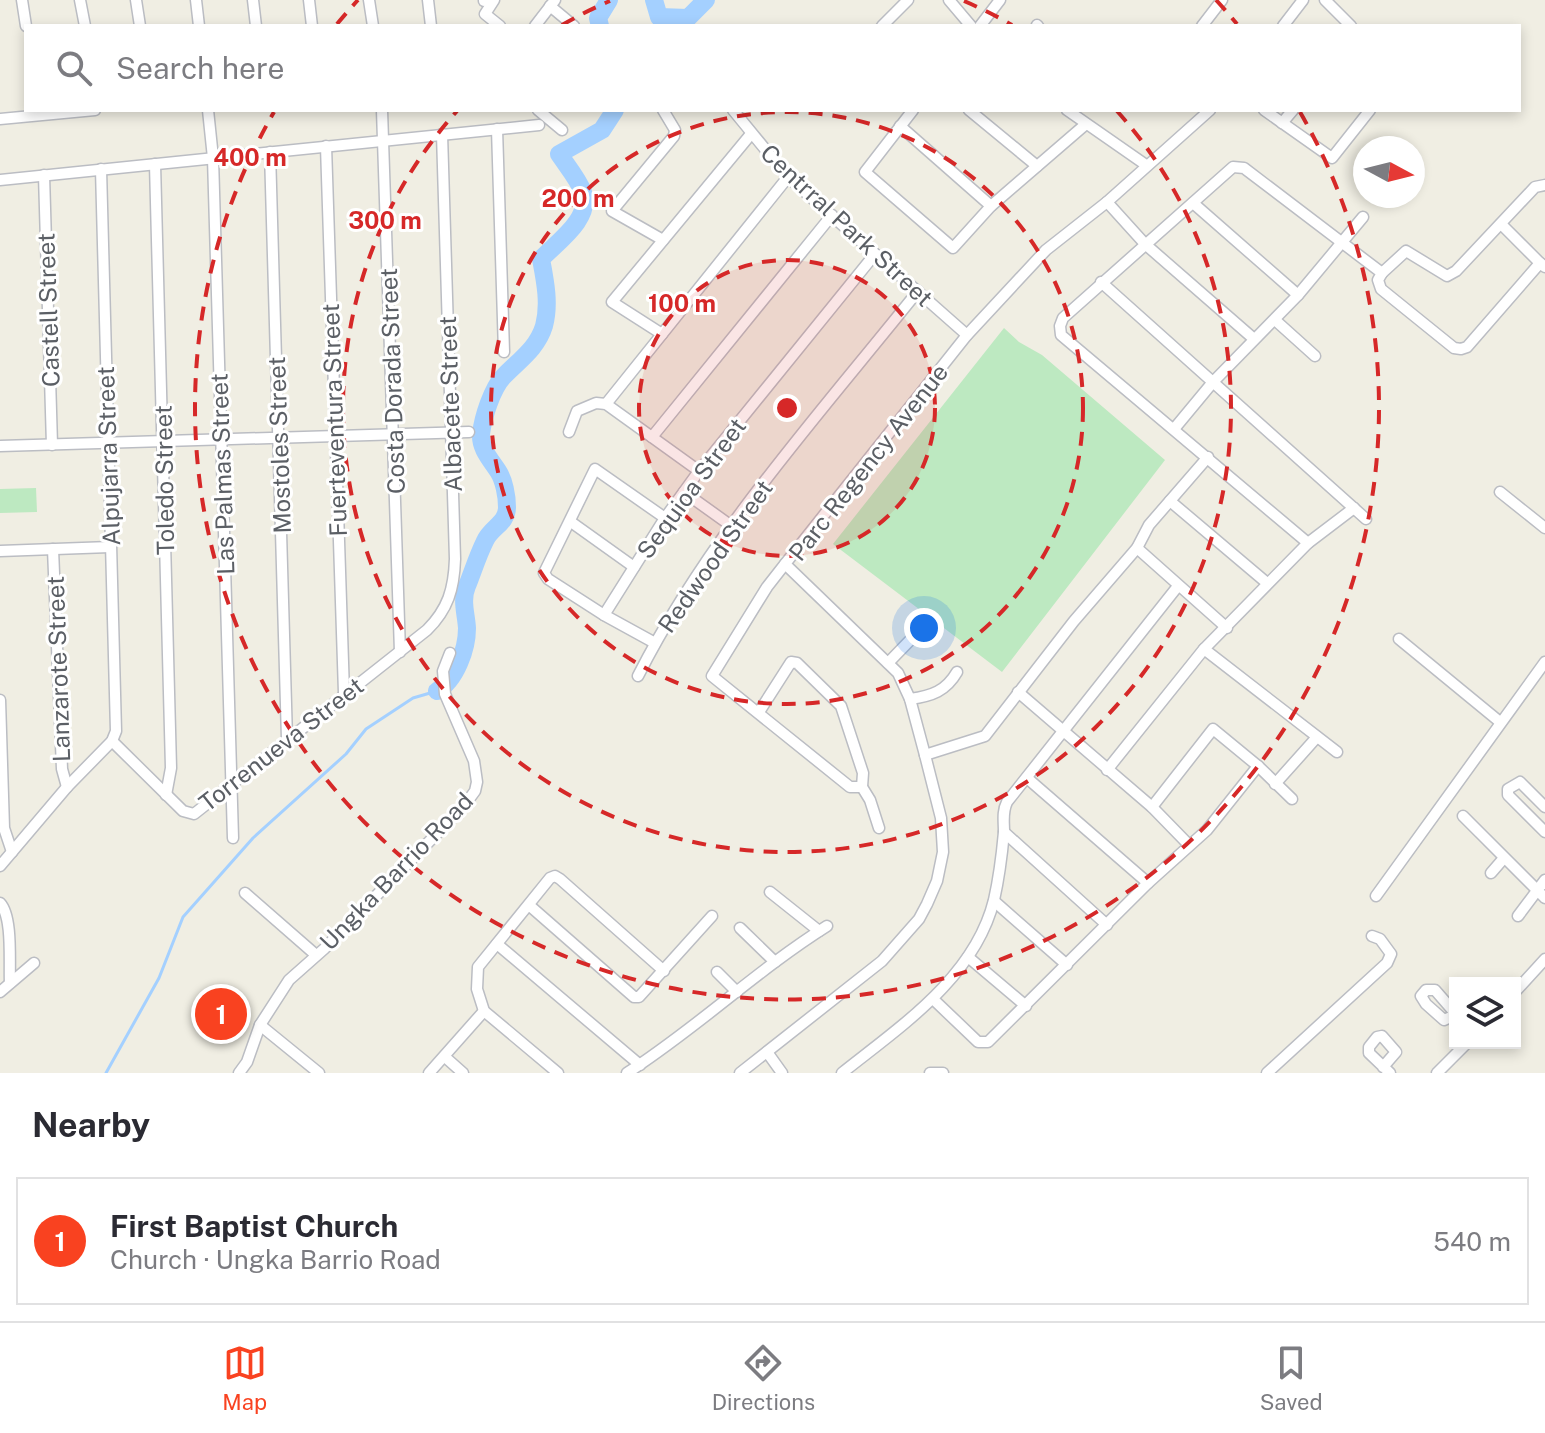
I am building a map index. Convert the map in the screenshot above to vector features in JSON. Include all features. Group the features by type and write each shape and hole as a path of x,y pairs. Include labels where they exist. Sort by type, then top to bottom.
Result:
{"street":[{"path":"22,0 26,24"},
{"path":"80,0 85,24"},
{"path":"136,0 140,24"},
{"path":"196,0 199,24"},
{"path":"253,0 256,24"},
{"path":"309,0 312,24"},
{"path":"369,0 373,24"},
{"path":"428,0 431,24"},
{"path":"488,0 485,14 498,24"},
{"path":"890,23 908,0"},
{"path":"949,0 969,24"},
{"path":"982,24 1000,0"},
{"path":"1204,24 1222,0"},
{"path":"1285,24 1303,0"},
{"path":"1325,0 1349,24"},
{"path":"536,24 552,3 572,24"},
{"path":"0,119 38,112"},
{"name":"Las Palmas Street","path":"208,112 213,158 233,838"},
{"name":"Costa Dorada Street","path":"382,112 400,652"},
{"path":"540,112 562,130"},
{"path":"663,240 612,211 674,136 675,130 664,112"},
{"name":"Centrral Park Street","path":"734,112 788,177 967,335"},
{"path":"911,112 865,172 953,248 991,206 1086,124"},
{"path":"971,112 1037,166"},
{"path":"1070,112 1146,165"},
{"name":"Parc Regency Avenue","path":"740,1073 882,961 919,919 941,865 944,836 910,699 898,673 785,564 967,335 1046,250 1107,202 1208,112"},
{"path":"1267,112 1332,158 1368,112"},
{"path":"1282,123 1291,112"},
{"path":"0,180 539,125"},
{"path":"900,126 991,206"},
{"path":"497,129 504,352"},
{"name":"Albacete Street","path":"400,652 438,619 453,588 455,559 442,134"},
{"path":"662,334 612,302 751,134"},
{"name":"Fuerteventura Street","path":"326,146 344,693"},
{"name":"Mostoles Street","path":"270,152 287,739"},
{"name":"Toledo Street","path":"155,164 171,768 166,795"},
{"path":"1308,543 1061,335 1060,326 1063,318 1101,282 1230,168 1244,168 1382,273"},
{"name":"Alpujarra Street","path":"101,169 117,726 112,741"},
{"name":"Castell Street","path":"44,175 52,445"},
{"path":"606,404 788,177"},
{"path":"1501,224 1542,265 1467,347 1454,348 1381,289 1378,280 1382,273 1406,251 1447,276 1456,271 1535,187 1545,185"},
{"path":"1107,202 1145,244 1254,339"},
{"path":"1193,203 1298,295"},
{"path":"652,437 832,215"},
{"path":"1174,429 1213,382 1298,295 1363,217"},
{"name":"Sequioa Street","path":"604,615 665,518 699,471 875,254"},
{"path":"1101,282 1366,519"},
{"name":"Redwood Street","path":"638,676 655,643 730,525 918,291"},
{"path":"1275,320 1315,356"},
{"path":"569,432 577,411 596,403 606,404 699,471"},
{"path":"0,446 469,432"},
{"path":"925,755 985,736 1074,621 1137,548 1149,525 1208,457"},
{"path":"655,643 604,615 548,579 544,573 595,469 665,518"},
{"path":"684,492 730,525"},
{"path":"1500,492 1545,528"},
{"path":"1170,501 1267,583"},
{"path":"1107,770 1204,649 1308,543 1354,508"},
{"path":"571,522 634,567"},
{"path":"0,551 110,547"},
{"path":"1137,548 1227,628"},
{"name":"Lanzarote Street","path":"53,549 62,769 67,787"},
{"path":"785,564 767,587 712,676 850,787 862,787"},
{"path":"842,1073 933,999 968,957 984,929 994,901 1004,832 1003,809 1178,586"},
{"path":"888,663 917,633"},
{"path":"1399,639 1500,722"},
{"path":"1204,649 1337,752"},
{"name":"Torrenueva Street","path":"112,741 183,811 194,814 400,652"},
{"name":"Ungka Barrio Road","path":"239,1073 247,1062 260,1025 289,980 426,846 475,791 477,771 474,761 442,682 450,653"},
{"path":"759,712 787,667 791,662 797,663 841,706 863,773 862,787 870,800 879,828"},
{"path":"1376,896 1545,662"},
{"path":"910,699 942,690 957,672"},
{"path":"1018,692 1152,807 1189,845"},
{"path":"0,700 4,828 12,852"},
{"path":"1152,807 1213,729 1292,799"},
{"path":"1275,784 1317,737"},
{"path":"0,866 67,787 112,741"},
{"path":"933,999 983,1044 988,1042 1148,883 1207,830 1258,766"},
{"path":"1027,778 1148,883"},
{"path":"1543,827 1508,795 1508,789 1520,782 1545,807"},
{"path":"1463,816 1541,894"},
{"path":"1004,832 1107,925"},
{"path":"1491,873 1504,858"},
{"path":"558,1073 484,1011 478,997 477,971 482,960 530,906 550,878 555,876 664,971"},
{"path":"1518,916 1541,894 1545,880"},
{"path":"627,1073 823,928 770,892"},
{"path":"245,893 316,955"},
{"path":"994,901 1067,965"},
{"path":"0,903 6,912 8,925 10,983"},
{"path":"530,906 628,995 639,997 712,916"},
{"path":"740,928 775,962"},
{"path":"1267,1073 1387,963 1391,954 1388,947 1372,936"},
{"path":"497,944 640,1065"},
{"path":"968,957 1026,1006"},
{"path":"1521,985 1545,959"},
{"path":"0,992 34,963"},
{"path":"717,972 737,992"},
{"path":"429,1073 484,1011"},
{"path":"260,1025 319,1073"},
{"path":"1437,1073 1461,1049"},
{"path":"767,1052 782,1073"},
{"path":"445,1057 463,1073"},
{"path":"930,1073 943,1073"}],"green space":[{"path":"1004,328 1019,342 1042,355 1165,460 1002,672 833,544"},
{"path":"36,488 37,512 0,513 0,489"}],"waterway":[{"path":"600,24 598,18 609,0"},
{"path":"654,0 659,17 688,18 706,0"},
{"path":"437,691 450,679 463,654 467,628 465,591 485,541 506,513 502,479 482,445 486,412 499,382 532,348 544,326 547,301 541,259 578,221 582,211 583,192 559,154 602,130 614,112"},
{"path":"106,1073 159,978 183,917 253,838 346,754 366,729 413,698 437,691"}],"place":[{"name":"First Baptist Church","path":"221,1014"}]}
